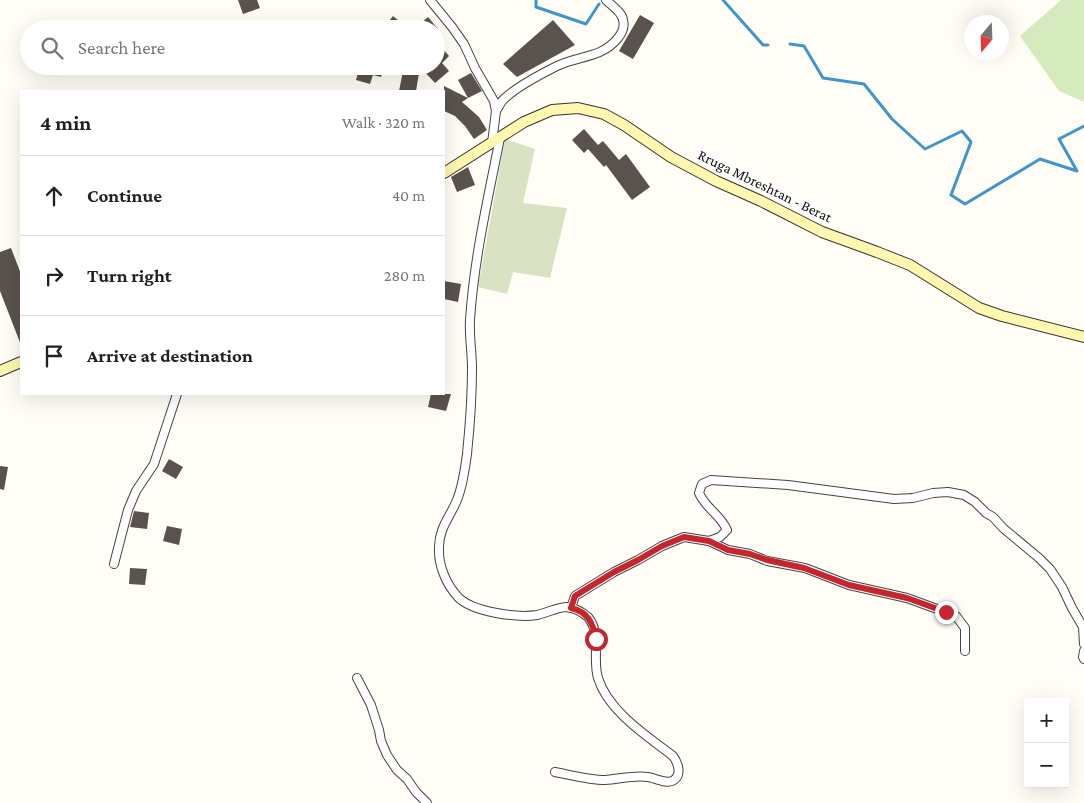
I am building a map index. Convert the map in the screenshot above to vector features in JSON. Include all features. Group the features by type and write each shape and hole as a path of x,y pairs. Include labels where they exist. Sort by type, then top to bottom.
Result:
{"street":[{"path":"430,0 464,44 474,68 494,101 496,111 496,141 474,282 470,322 472,387 466,463 457,499 441,530 439,548 441,567 447,581 459,598 471,606 518,616 536,615 566,607 578,610 588,617 594,626 596,639 595,662 598,678 605,695 631,723 673,756 678,763 679,770 677,777 673,781 667,782 638,776 604,780 555,772"},
{"path":"496,111 501,102 521,86 558,65 601,52 615,42 622,32 623,17 606,0"},
{"name":"Rruga Mbreshtan - Berat","path":"445,172 524,122 552,110 578,108 604,114 624,125 671,157 716,181 762,201 822,232 910,265 979,308 1002,316 1084,337"},
{"path":"0,371 20,362"},
{"path":"114,564 128,510 136,491 154,464 177,395"},
{"path":"709,541 720,537 727,530 723,521 703,502 699,493 702,484 711,480 788,485 894,499 948,492 964,495 975,502 1050,569 1062,587 1083,627 1084,644"},
{"path":"571,608 575,596 662,546 684,537 709,541 728,550 804,568 849,585 907,598 956,616 965,628 965,651"},
{"path":"1084,651 1084,659"},
{"path":"357,678 371,705 380,730 381,742 387,754 397,770 407,778 416,792 427,803"}],"green space":[{"path":"1061,0 1084,0 1084,102 1059,91 1020,36"},
{"path":"505,139 535,149 523,203 567,208 550,278 513,272 507,294 478,287"}],"building":[{"path":"238,0 257,0 260,8 243,14"},
{"path":"640,15 654,23 633,59 619,51"},
{"path":"393,16 398,20 390,20"},
{"path":"553,20 575,45 517,77 503,64"},
{"path":"445,51 449,56 445,60"},
{"path":"445,66 449,71 445,74"},
{"path":"471,73 482,91 468,98 458,80"},
{"path":"357,75 373,75 370,84 356,80"},
{"path":"402,75 419,75 416,90 399,90"},
{"path":"428,75 444,75 435,83"},
{"path":"444,86 468,98 462,102 479,117 487,130 474,139 455,116 445,111"},
{"path":"584,129 598,145 603,141 619,160 626,154 650,187 632,200 606,165 604,167 588,149 584,153 572,140"},
{"path":"468,167 475,185 457,192 451,177"},
{"path":"11,248 20,271 20,342 0,291 0,252"},
{"path":"445,281 461,284 458,302 445,299"},
{"path":"451,394 446,411 428,407 431,395"},
{"path":"169,459 183,467 176,479 162,471"},
{"path":"0,466 8,467 4,490 0,489"},
{"path":"134,511 149,513 147,529 130,527"},
{"path":"167,526 182,529 179,545 163,541"},
{"path":"130,568 147,569 145,585 129,584"}],"waterway":[{"path":"536,0 536,7 586,24 599,4"},
{"path":"723,0 763,45 768,45"},
{"path":"790,44 804,46 823,78 864,84 892,119 925,149 962,131 971,142 951,195 965,204 1040,159 1077,171 1059,139 1084,126"}],"route":[{"path":"596,639 594,626 588,617 578,610 571,608 575,596 662,546 684,537 709,541 728,550 804,568 849,585 907,598 946,612"}]}
